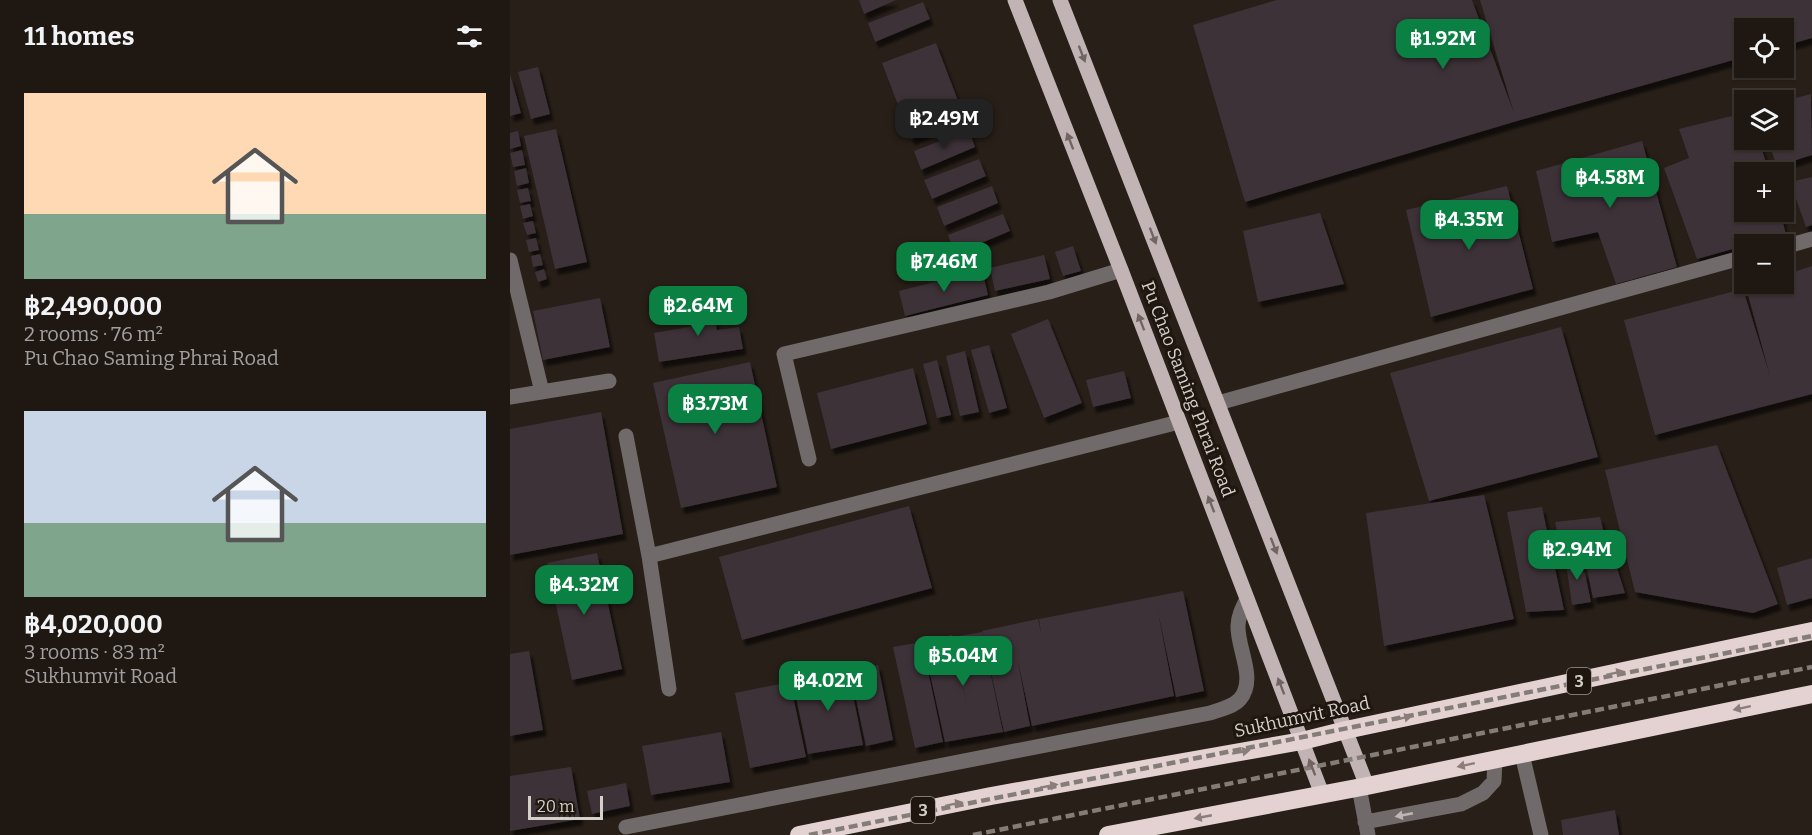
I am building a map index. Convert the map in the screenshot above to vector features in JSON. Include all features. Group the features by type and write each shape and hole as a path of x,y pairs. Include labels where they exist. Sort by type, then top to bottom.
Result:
{"highway":[{"name":"Sukhumvit Road","path":"799,835 991,796 1302,741 1812,631"},
{"path":"1108,835 1363,786 1812,694"}],"main road":[{"name":"Pu Chao Saming Phrai Road","path":"1015,0 1322,794"},
{"name":"Pu Chao Saming Phrai Road","path":"1060,0 1346,730 1363,786"}],"street":[{"path":"1794,244 1812,239"},
{"path":"510,260 542,392"},
{"path":"1218,403 1734,260"},
{"path":"809,459 784,354 1049,292 1121,270"},
{"path":"510,398 609,381"},
{"path":"649,556 1179,422"},
{"path":"626,436 649,556 669,689"},
{"path":"626,827 1210,713 1239,700 1246,688 1245,665 1237,626 1247,599"},
{"path":"1522,753 1541,835"},
{"path":"1363,786 1367,829 1461,804 1483,793 1494,781 1495,759"}],"building":[{"path":"859,0 896,0 864,14"},
{"path":"1277,0 1472,0 1514,113 1480,0 1812,0 1812,38 1794,43 1794,18 1734,18 1734,60 1517,121 1245,202 1193,25"},
{"path":"923,2 930,19 875,42 868,23"},
{"path":"936,43 965,119 911,139 882,63"},
{"path":"538,67 550,114 531,119 518,72"},
{"path":"510,74 521,113 510,116"},
{"path":"1811,94 1812,155 1790,162 1775,162 1771,150 1794,150 1794,98"},
{"path":"1734,115 1734,150 1762,150 1766,162 1734,162 1734,222 1783,222 1786,234 1734,234 1734,249 1697,259 1664,168 1689,158 1679,129"},
{"path":"556,129 587,262 555,269 524,136"},
{"path":"969,130 975,147 921,170 914,151"},
{"path":"518,131 521,146 510,149 510,133"},
{"path":"1642,141 1677,267 1616,284 1598,232 1552,242 1536,171"},
{"path":"522,150 525,165 513,167 510,153"},
{"path":"979,159 986,176 932,199 924,180"},
{"path":"526,168 529,183 517,186 514,171"},
{"path":"1812,177 1812,225 1806,227 1794,193 1794,181"},
{"path":"992,186 998,203 944,226 937,207"},
{"path":"1507,186 1533,289 1431,317 1406,210"},
{"path":"528,188 531,201 520,203 517,190"},
{"path":"530,204 533,216 523,219 520,206"},
{"path":"1320,213 1344,284 1258,302 1243,231"},
{"path":"1003,214 1010,231 955,254 948,235"},
{"path":"533,221 536,233 527,235 523,223"},
{"path":"536,238 539,250 529,252 526,240"},
{"path":"1073,246 1081,271 1063,276 1055,252"},
{"path":"540,254 543,265 533,267 531,256"},
{"path":"1044,255 1050,279 995,291 990,268"},
{"path":"1812,266 1812,394 1655,435 1624,320 1734,291 1734,294 1745,294 1770,376 1748,294 1794,294 1794,272"},
{"path":"544,269 547,279 538,282 535,272"},
{"path":"982,270 988,295 905,316 899,291"},
{"path":"600,298 610,347 543,360 533,311"},
{"path":"712,300 717,330 739,327 743,349 659,362 654,333 694,326 691,303"},
{"path":"1048,319 1082,403 1044,418 1011,334"},
{"path":"1561,327 1598,457 1429,501 1390,373"},
{"path":"989,345 1007,408 989,413 971,350"},
{"path":"965,351 979,412 960,416 946,356"},
{"path":"937,360 951,415 937,418 923,364"},
{"path":"750,362 777,487 681,508 653,383"},
{"path":"913,368 927,424 831,449 817,393"},
{"path":"1124,371 1131,398 1093,407 1086,380"},
{"path":"601,412 623,534 510,555 510,429"},
{"path":"1717,445 1778,604 1753,613 1635,592 1605,470"},
{"path":"1484,495 1514,619 1384,646 1366,513"},
{"path":"909,506 932,588 742,640 719,557"},
{"path":"1542,507 1564,610 1526,612 1507,512"},
{"path":"1600,517 1605,537 1560,545 1555,522"},
{"path":"1609,543 1625,593 1593,598 1583,550"},
{"path":"597,553 622,669 572,680 547,563"},
{"path":"1579,554 1578,569 1585,573 1591,602 1572,605 1565,556"},
{"path":"1812,558 1812,598 1787,605 1777,568"},
{"path":"1183,591 1204,691 1176,697 1157,607 1174,696 1032,726 1017,657 1030,726 1004,732 982,631 1038,619 1041,633 1039,619"},
{"path":"982,632 1003,732 945,742 923,642 952,635 968,712 953,637"},
{"path":"922,642 943,742 915,748 893,647"},
{"path":"529,651 543,730 510,736 510,654"},
{"path":"878,665 893,740 866,746 850,671"},
{"path":"848,670 863,745 808,754 792,678"},
{"path":"790,682 806,757 750,768 735,693"},
{"path":"721,732 730,782 651,795 642,746"},
{"path":"571,767 580,819 510,831 510,776"},
{"path":"626,783 630,806 592,814 587,791"},
{"path":"1615,810 1619,835 1563,835 1561,820"}],"railway":[{"path":"809,835 1812,636"},
{"path":"973,835 1812,667"}]}
